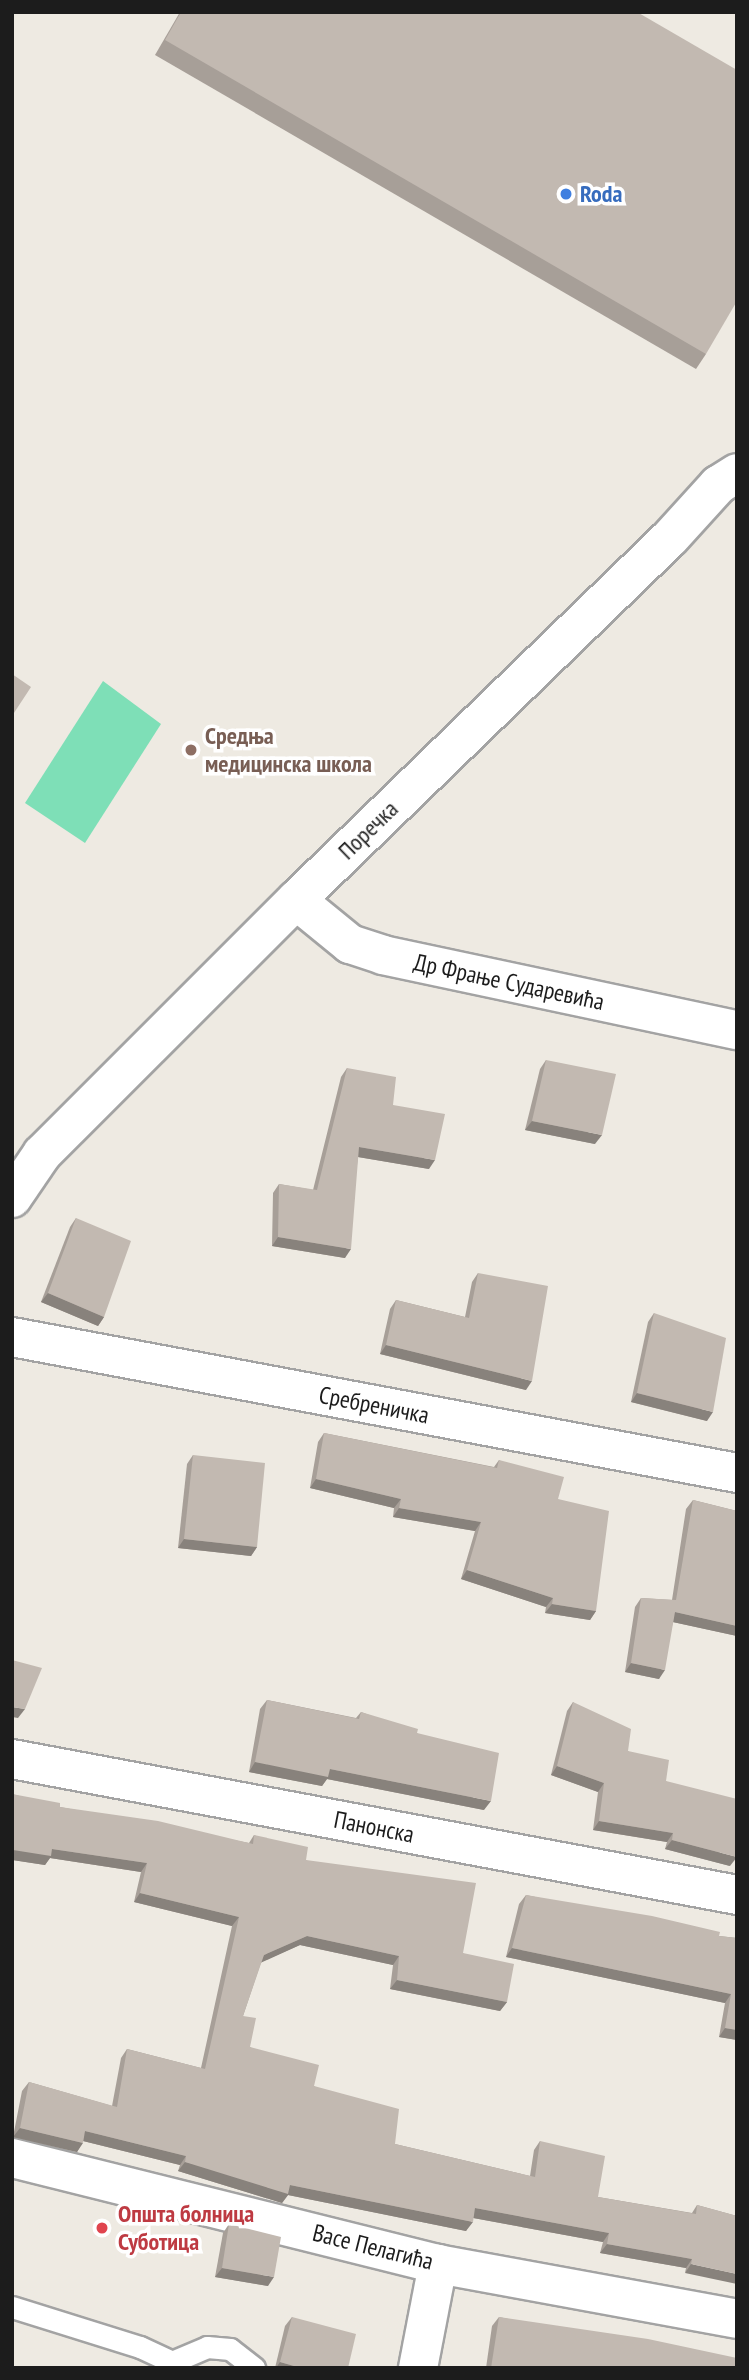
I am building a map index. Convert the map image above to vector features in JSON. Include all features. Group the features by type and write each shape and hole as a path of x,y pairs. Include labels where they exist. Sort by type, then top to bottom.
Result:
{"street":[{"name":"Поречка","path":"12,1198 42,1154 296,900 670,538 718,485 737,473"},
{"name":"Др Фрање Сударевића","path":"296,900 350,944 383,956 737,1030"},
{"name":"Сребреничка","path":"12,1337 737,1473"},
{"name":"Панонска","path":"12,1759 737,1895"},
{"name":"Васе Пелагића","path":"12,2158 438,2264 737,2319"},
{"path":"418,2368 438,2264"}],"lane":[{"path":"12,2307 111,2336 170,2365 206,2347 230,2349 254,2368"}],"green space":[{"path":"103,681 161,724 85,843 25,803"}],"building":[{"name":"Roda","path":"181,12 637,12 737,70 737,301 706,354 165,40"},
{"path":"12,674 31,687 12,716"},
{"path":"546,1060 616,1074 602,1135 532,1121"},
{"path":"347,1068 396,1077 393,1105 445,1114 435,1160 359,1147 351,1249 278,1237 279,1184 317,1190"},
{"path":"76,1218 131,1241 104,1317 48,1293"},
{"path":"478,1273 548,1286 532,1381 386,1345 396,1300 469,1318"},
{"path":"654,1313 726,1338 713,1412 637,1393"},
{"path":"324,1433 497,1468 499,1460 564,1477 558,1499 609,1511 596,1611 552,1604 553,1598 467,1570 481,1522 399,1508 401,1499 316,1479"},
{"path":"193,1455 265,1463 257,1547 184,1539"},
{"path":"693,1500 737,1511 737,1626 675,1612 665,1670 631,1663 641,1598 676,1600"},
{"path":"12,1660 42,1668 25,1709 12,1707"},
{"path":"267,1700 359,1719 361,1712 418,1729 417,1733 499,1753 491,1801 330,1769 328,1777 255,1762"},
{"path":"573,1702 631,1729 628,1751 669,1760 666,1781 737,1799 737,1857 672,1840 673,1833 599,1821 604,1783 557,1766"},
{"path":"12,1794 60,1803 60,1807 158,1821 253,1844 254,1835 308,1847 306,1860 476,1883 463,1953 514,1964 507,2002 397,1980 399,1956 307,1936 264,1955 243,2016 256,2018 250,2047 319,2065 314,2086 399,2109 395,2144 535,2177 540,2141 605,2156 598,2197 696,2214 697,2205 737,2216 737,2274 691,2264 692,2259 607,2244 609,2233 475,2208 473,2222 290,2185 288,2194 185,2162 186,2156 85,2131 83,2143 20,2128 29,2082 117,2107 127,2049 205,2069 239,1917 140,1893 147,1863 52,1849 51,1856 13,1850 12,1866"},
{"path":"526,1895 652,1916 720,1932 719,1936 737,1938 737,2030 725,2028 731,1994 512,1948"},
{"path":"229,2224 281,2237 274,2277 222,2268"},
{"path":"292,2317 356,2334 348,2368 301,2368 280,2362"},
{"path":"499,2317 648,2339 737,2358 737,2368 491,2368"}],"place":[{"name":"Roda","path":"566,194"},
{"name":"Средња медицинска школа","path":"191,750"},
{"name":"Општа болница Суботица","path":"102,2228"}]}
